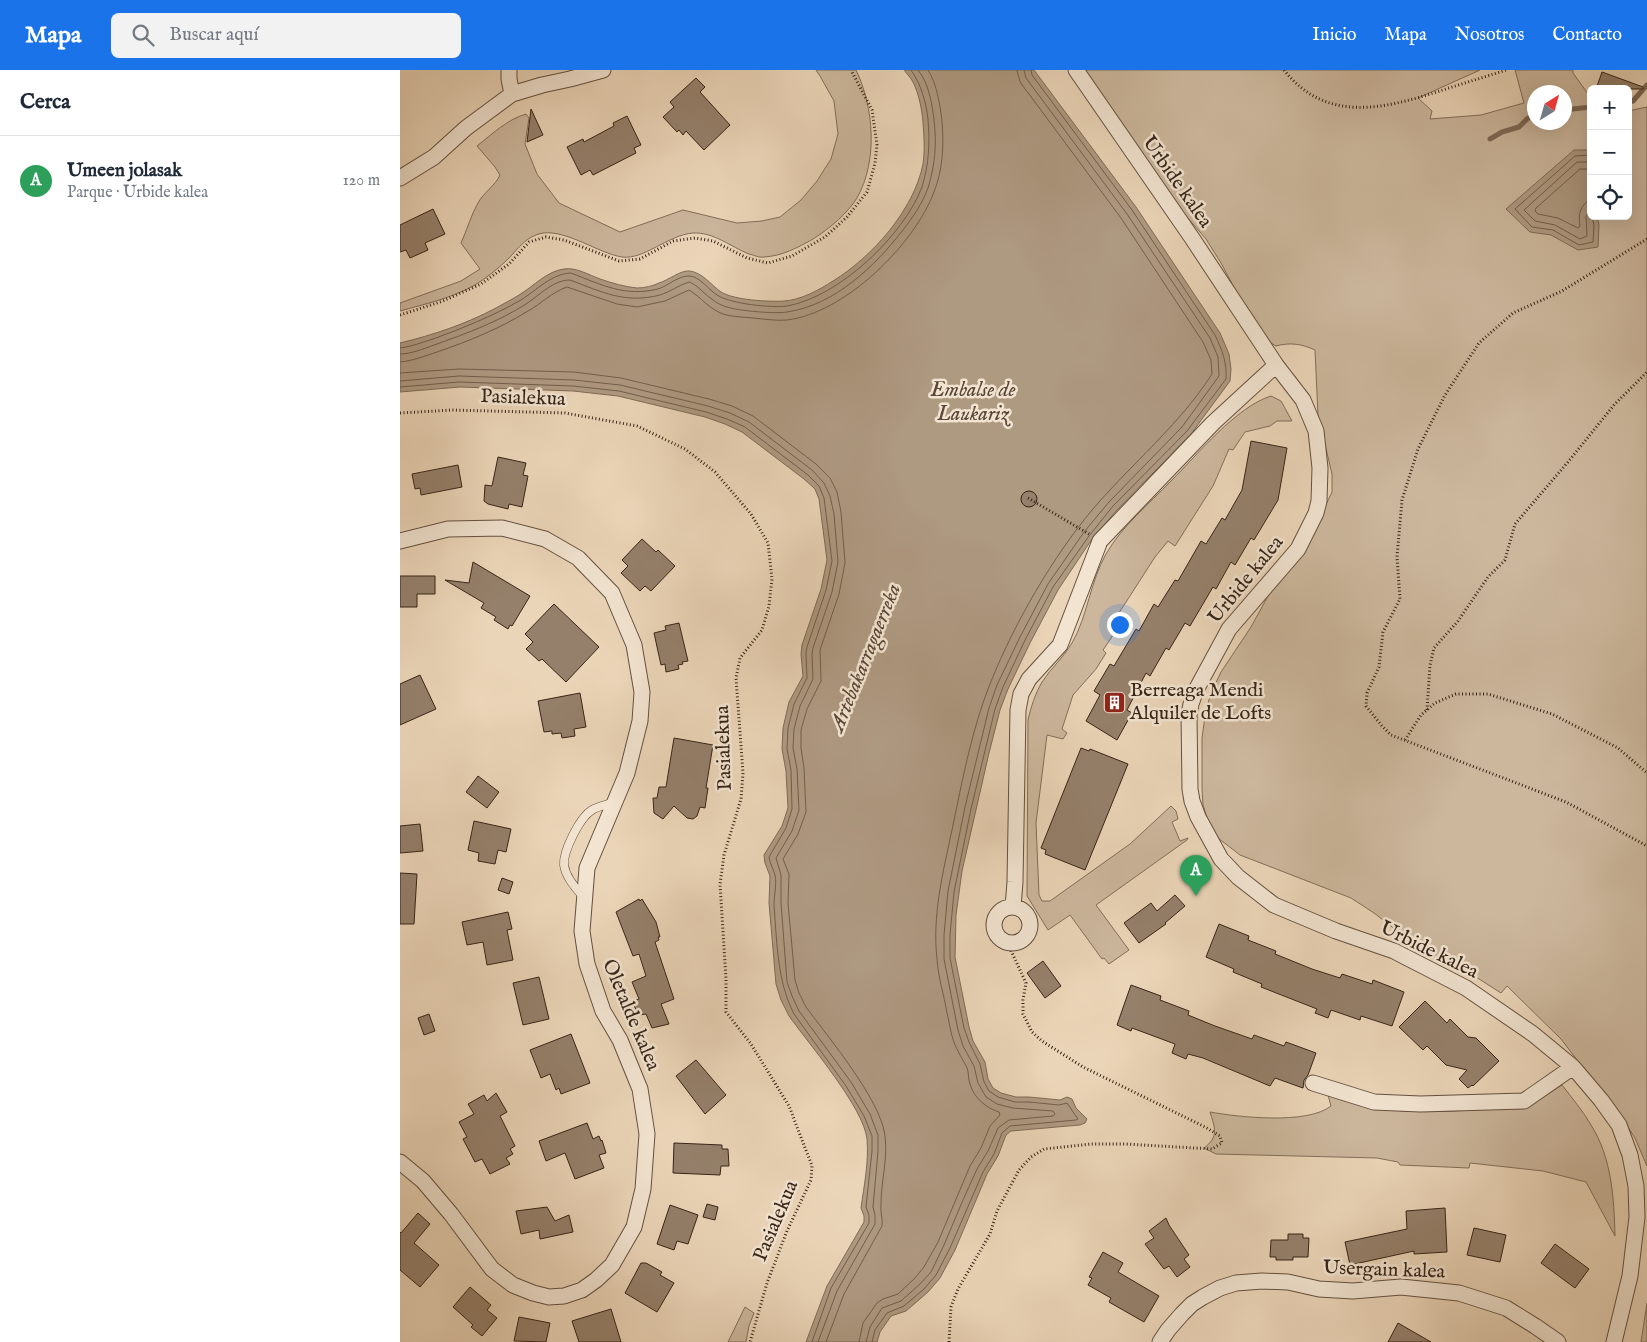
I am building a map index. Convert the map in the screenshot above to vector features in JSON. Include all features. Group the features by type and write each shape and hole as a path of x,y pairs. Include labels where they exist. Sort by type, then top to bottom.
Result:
{"street":[{"path":"509,70 508,79 512,94"},
{"path":"400,178 434,157 466,128 512,94 602,70"},
{"name":"Urbide kalea","path":"1076,70 1192,238 1276,365 1303,400 1316,431 1320,468 1319,501 1316,513 1298,549 1229,628 1196,690 1191,704 1189,715 1190,788 1192,801 1198,817 1221,859 1238,877 1274,904 1336,931 1394,951 1466,988 1533,1034 1573,1067 1595,1092 1618,1126 1630,1155 1636,1186 1637,1217 1634,1250 1614,1342"},
{"path":"1013,907 1018,710 1021,694 1029,679 1060,645 1100,541 1213,423 1276,365"},
{"name":"Oletalde kalea","path":"400,541 448,529 502,528 545,539 578,558 612,593 634,645 642,692 640,721 627,773 587,868 582,931 587,964 604,1011 620,1040 640,1089 647,1134 643,1189 634,1227 612,1265 582,1290 564,1296 549,1297 533,1293 513,1285 492,1269 451,1214 423,1181 400,1162"},
{"path":"1013,907 1025,913 1030,921 1030,927 1022,940 1013,943 1001,940 997,935 994,923 1000,912 1013,907"},
{"path":"1313,1083 1374,1102 1429,1104 1524,1101 1573,1067"},
{"name":"Usergain kalea","path":"1160,1342 1182,1314 1203,1297 1220,1288 1236,1283 1262,1281 1288,1282 1320,1289 1353,1291 1401,1287 1459,1294 1506,1308 1559,1342"}],"lane":[{"path":"585,899 570,881 564,864 565,857 583,817 592,810 614,802"}],"path":[{"path":"400,315 443,302 481,284 509,264 529,242 546,237 564,240 619,261 640,259 673,241 695,238 713,241 747,258 768,262 792,256 825,237 847,217 867,192 875,164 877,144 872,110 851,70"},
{"path":"1284,70 1306,92 1322,101 1337,106 1358,108 1390,105 1414,99 1506,70"},
{"path":"1647,239 1562,291 1514,313 1479,343 1445,395 1418,449 1402,500 1397,557 1400,599 1383,632 1379,667 1367,693 1366,706 1391,735 1566,802 1647,846"},
{"path":"1427,710 1430,665 1434,648 1458,621 1488,577 1505,560 1515,524 1614,405 1647,372"},
{"name":"Pasialekua","path":"400,413 452,410 565,413 637,426 686,449 715,472 751,514 768,543 772,579 769,606 762,630 740,658 736,678 743,773 741,799 724,855 720,884 726,979 726,1012 751,1044 789,1106 812,1166 811,1180 787,1231 767,1283 750,1342"},
{"path":"1028,498 1100,541"},
{"path":"1405,740 1421,716 1434,703 1456,694 1488,694 1552,714 1618,748 1647,773"},
{"path":"948,1342 951,1307 958,1289 990,1234 997,1211 1019,1170 1031,1157 1044,1150 1092,1144 1212,1149 1222,1144 1220,1136 1205,1127 1083,1067 1042,1041 1032,1032 1023,1014 1022,1000 1026,983 1007,942"}],"shaded area":[{"path":"816,70 856,70 867,100 870,117 871,151 864,183 857,198 837,221 813,239 783,253 758,257 715,237 693,233 674,238 639,255 622,257 572,238 552,233 543,233 527,240 488,276 466,290 400,311 400,303 461,281 480,269 461,243 478,203 500,175 477,146 513,119 526,114 529,118 525,144 537,174 559,203 620,232 683,210 737,223 762,221 780,217 801,200 817,181 831,159 838,134 834,101"},
{"path":"1073,70 1480,70 1418,98 1432,111 1430,119 1481,115 1524,103 1515,70 1573,70 1573,73 1587,92 1587,220 1632,220 1632,110 1647,107 1647,1166 1635,1138 1624,1121 1561,1039 1507,986 1501,993 1476,977 1423,951 1374,913 1351,898 1240,855 1218,838 1208,821 1203,805 1202,738 1206,709 1212,691 1221,672 1251,627 1274,585 1322,513 1332,492 1332,474 1318,415 1315,350 1296,344 1276,346 1271,343 1244,306 1206,239 1155,180"},
{"path":"1271,396 1281,401 1292,421 1277,421 1270,426 1245,432 1233,450 1229,449 1213,486 1175,546 1168,541 1155,557 1117,616 1122,622 1103,650 1106,653 1096,669 1073,695 1062,729 1067,733 1063,739 1047,735 1036,823 1039,895 1042,901 1050,901 1130,844 1171,806 1176,811 1178,819 1172,822 1180,841 1188,838 1096,905 1129,950 1109,964 1104,958 1102,959 1070,915 1048,930 1027,896 1028,720 1030,710 1042,682 1072,643 1082,621 1092,587 1112,544 1136,516 1218,432 1244,410"},
{"path":"1562,1085 1588,1120 1598,1138 1608,1165 1613,1193 1615,1236 1586,1182 1543,1171 1470,1163 1469,1168 1400,1165 1398,1162 1377,1158 1216,1154 1204,1148 1214,1136 1210,1112 1272,1118 1306,1116 1331,1106 1328,1095 1366,1106 1406,1111 1426,1112 1499,1108 1531,1103 1543,1098"},
{"path":"1647,1303 1647,1342 1641,1342"},
{"path":"745,1307 754,1313 746,1342 728,1342"}],"water":[{"name":"Embalse de Laukariz","path":"904,70 1034,70 1136,207 1220,333 1229,354 1231,369 1230,381 1191,434 1117,510 1092,539 1058,590 1030,643 1000,710 962,871 956,915 955,957 969,1027 973,1041 985,1062 988,1079 993,1088 1001,1093 1016,1097 1060,1100 1067,1097 1072,1099 1076,1108 1087,1119 1085,1123 1080,1125 1011,1131 1006,1135 998,1156 987,1174 955,1250 940,1278 928,1292 906,1311 891,1316 880,1332 877,1342 806,1342 827,1286 864,1222 861,1208 867,1156 867,1139 864,1126 856,1111 834,1076 789,1016 781,1000 776,984 769,903 770,876 764,855 782,826 788,808 786,771 782,749 783,728 789,702 803,676 802,645 821,589 827,560 819,499 815,489 742,432 705,417 618,396 573,391 460,387 400,392 400,343 437,333 473,319 516,297 546,276 564,269 578,270 609,282 637,288 654,285 682,272 690,271 703,277 727,295 760,301 790,300 803,297 822,288 848,271 876,246 901,215 918,181 924,154 923,117 915,87"},
{"path":"1574,150 1587,150 1587,220 1598,220 1598,247 1578,250 1551,235 1530,232 1506,209"}],"building":[{"path":"1602,72 1643,87 1643,89 1632,89 1632,85 1597,85"},
{"path":"696,78 705,87 700,92 730,125 704,150 686,131 683,135 679,130 677,132 663,117 674,107 670,102"},
{"path":"531,109 543,135 527,142"},
{"path":"627,116 641,145 634,148 636,153 593,175 590,170 581,175 567,147 583,139 584,142 614,126 613,123"},
{"path":"433,209 445,234 425,243 428,250 410,258 406,250 400,252 400,225"},
{"path":"1251,441 1287,448 1278,500 1254,540 1251,538 1235,565 1231,562 1216,589 1213,587 1190,626 1185,623 1169,650 1166,648 1150,676 1146,673 1127,710 1132,713 1117,740 1086,721 1100,695 1094,691 1110,664 1114,666 1136,629 1139,631 1154,604 1158,607 1175,580 1178,581 1201,541 1206,544 1222,518 1225,520 1242,490"},
{"path":"498,457 526,463 523,475 528,476 522,507 509,504 508,509 488,504 484,501 485,485 492,486"},
{"path":"458,465 462,487 421,495 420,488 415,489 412,474"},
{"path":"1029,491 1035,493 1037,499 1035,505 1029,507 1023,505 1021,499 1023,493"},
{"path":"642,539 656,552 658,550 675,566 651,591 645,586 640,591 621,573 628,566 622,560"},
{"path":"473,562 530,596 512,626 510,625 508,629 494,620 496,617 481,608 484,603 445,580 469,583"},
{"path":"400,576 435,576 435,594 417,594 417,607 400,607"},
{"path":"554,604 599,647 566,682 542,659 539,661 526,649 533,642 525,634"},
{"path":"679,623 688,661 678,665 679,669 666,672 665,664 661,665 654,633 666,630 665,626"},
{"path":"420,675 436,709 400,725 400,684"},
{"path":"580,693 586,727 574,729 575,736 562,738 561,733 552,734 552,731 544,732 538,701"},
{"path":"674,738 713,745 706,788 708,788 705,808 700,807 697,816 693,819 687,818 674,806 663,819 654,813 653,798 657,798 659,787 666,787"},
{"path":"1081,748 1089,751 1090,749 1128,764 1085,870 1045,854 1046,850 1041,848"},
{"path":"478,776 499,792 487,808 466,792"},
{"path":"474,821 511,829 506,852 498,850 495,864 478,861 479,853 468,850"},
{"path":"420,824 423,851 400,853 400,826"},
{"path":"400,873 417,874 414,924 400,924"},
{"path":"502,878 513,882 509,894 498,890"},
{"path":"1175,895 1185,906 1166,924 1139,943 1124,923 1151,903 1157,911"},
{"path":"639,899 640,901 642,899 656,922 660,937 655,942 674,999 661,1004 669,1024 652,1028 646,1014 639,1015 632,1002 639,999 632,982 646,976 639,954 633,956 616,912"},
{"path":"508,912 512,929 507,930 513,960 487,965 483,942 467,945 462,922"},
{"path":"1219,924 1249,936 1248,940 1276,951 1275,954 1312,969 1340,978 1342,974 1372,984 1373,980 1404,992 1392,1026 1361,1016 1360,1020 1331,1010 1328,1018 1315,1013 1317,1009 1261,987 1262,984 1233,972 1234,969 1206,957"},
{"path":"1043,961 1061,986 1045,998 1027,973"},
{"path":"539,977 549,1019 523,1025 513,983"},
{"path":"1131,985 1161,996 1160,1000 1189,1011 1188,1015 1215,1026 1252,1039 1254,1035 1284,1046 1286,1042 1316,1053 1308,1075 1304,1080 1303,1088 1275,1078 1270,1086 1203,1058 1188,1054 1186,1059 1172,1053 1175,1044 1132,1028 1131,1031 1117,1025"},
{"path":"1425,1001 1447,1023 1450,1019 1468,1037 1476,1038 1499,1061 1473,1086 1468,1088 1459,1079 1467,1070 1446,1065 1427,1046 1423,1050 1399,1027"},
{"path":"429,1014 435,1031 424,1035 418,1018"},
{"path":"571,1034 590,1083 561,1094 559,1088 556,1090 550,1074 541,1078 530,1050"},
{"path":"696,1060 726,1095 705,1114 676,1076"},
{"path":"496,1093 507,1112 500,1116 515,1146 510,1149 513,1154 506,1158 510,1164 490,1174 482,1159 475,1162 463,1139 467,1137 459,1122 474,1114 468,1104 484,1095 487,1101"},
{"path":"587,1123 593,1139 599,1136 602,1140 606,1153 599,1155 604,1168 575,1179 565,1153 546,1161 539,1141"},
{"path":"674,1143 722,1145 722,1149 728,1149 729,1166 721,1166 720,1175 673,1173"},
{"path":"707,1204 718,1207 715,1220 703,1217"},
{"path":"670,1205 698,1215 688,1244 677,1241 674,1250 657,1244"},
{"path":"547,1207 555,1221 569,1215 573,1232 540,1239 539,1230 521,1234 516,1211"},
{"path":"1445,1208 1447,1252 1414,1254 1414,1251 1350,1265 1345,1242 1407,1229 1406,1211"},
{"path":"418,1213 430,1224 414,1243 439,1265 420,1287 400,1270 400,1232"},
{"path":"1166,1218 1189,1255 1184,1259 1190,1267 1177,1277 1169,1266 1164,1269 1145,1244 1154,1238 1149,1231"},
{"path":"1474,1228 1506,1235 1500,1262 1467,1255"},
{"path":"1288,1234 1303,1234 1303,1238 1309,1238 1308,1257 1293,1257 1293,1260 1276,1260 1276,1257 1270,1257 1271,1240 1288,1240"},
{"path":"1555,1244 1589,1269 1575,1288 1541,1263"},
{"path":"1103,1252 1123,1263 1118,1272 1159,1296 1144,1322 1109,1302 1111,1298 1088,1285 1092,1278 1089,1277"},
{"path":"641,1263 646,1263 662,1272 660,1275 674,1283 657,1312 625,1293"},
{"path":"470,1287 491,1305 487,1310 497,1318 482,1336 453,1307"},
{"path":"611,1309 621,1342 579,1342 572,1321"},
{"path":"519,1317 550,1323 546,1342 514,1341"},
{"path":"1398,1323 1431,1342 1388,1342"}],"waterway":[{"name":"Artebakarragaerreka","path":"1632,101 1647,85"},
{"name":"Artebakarragaerreka","path":"1572,109 1587,107"},
{"name":"Artebakarragaerreka","path":"1490,139 1502,132 1519,127 1527,119"}],"place":[{"name":"Berreaga Mendi Alquiler de Lofts","path":"1114,702"},
{"name":"Umeen jolasak","path":"1196,896"}]}
